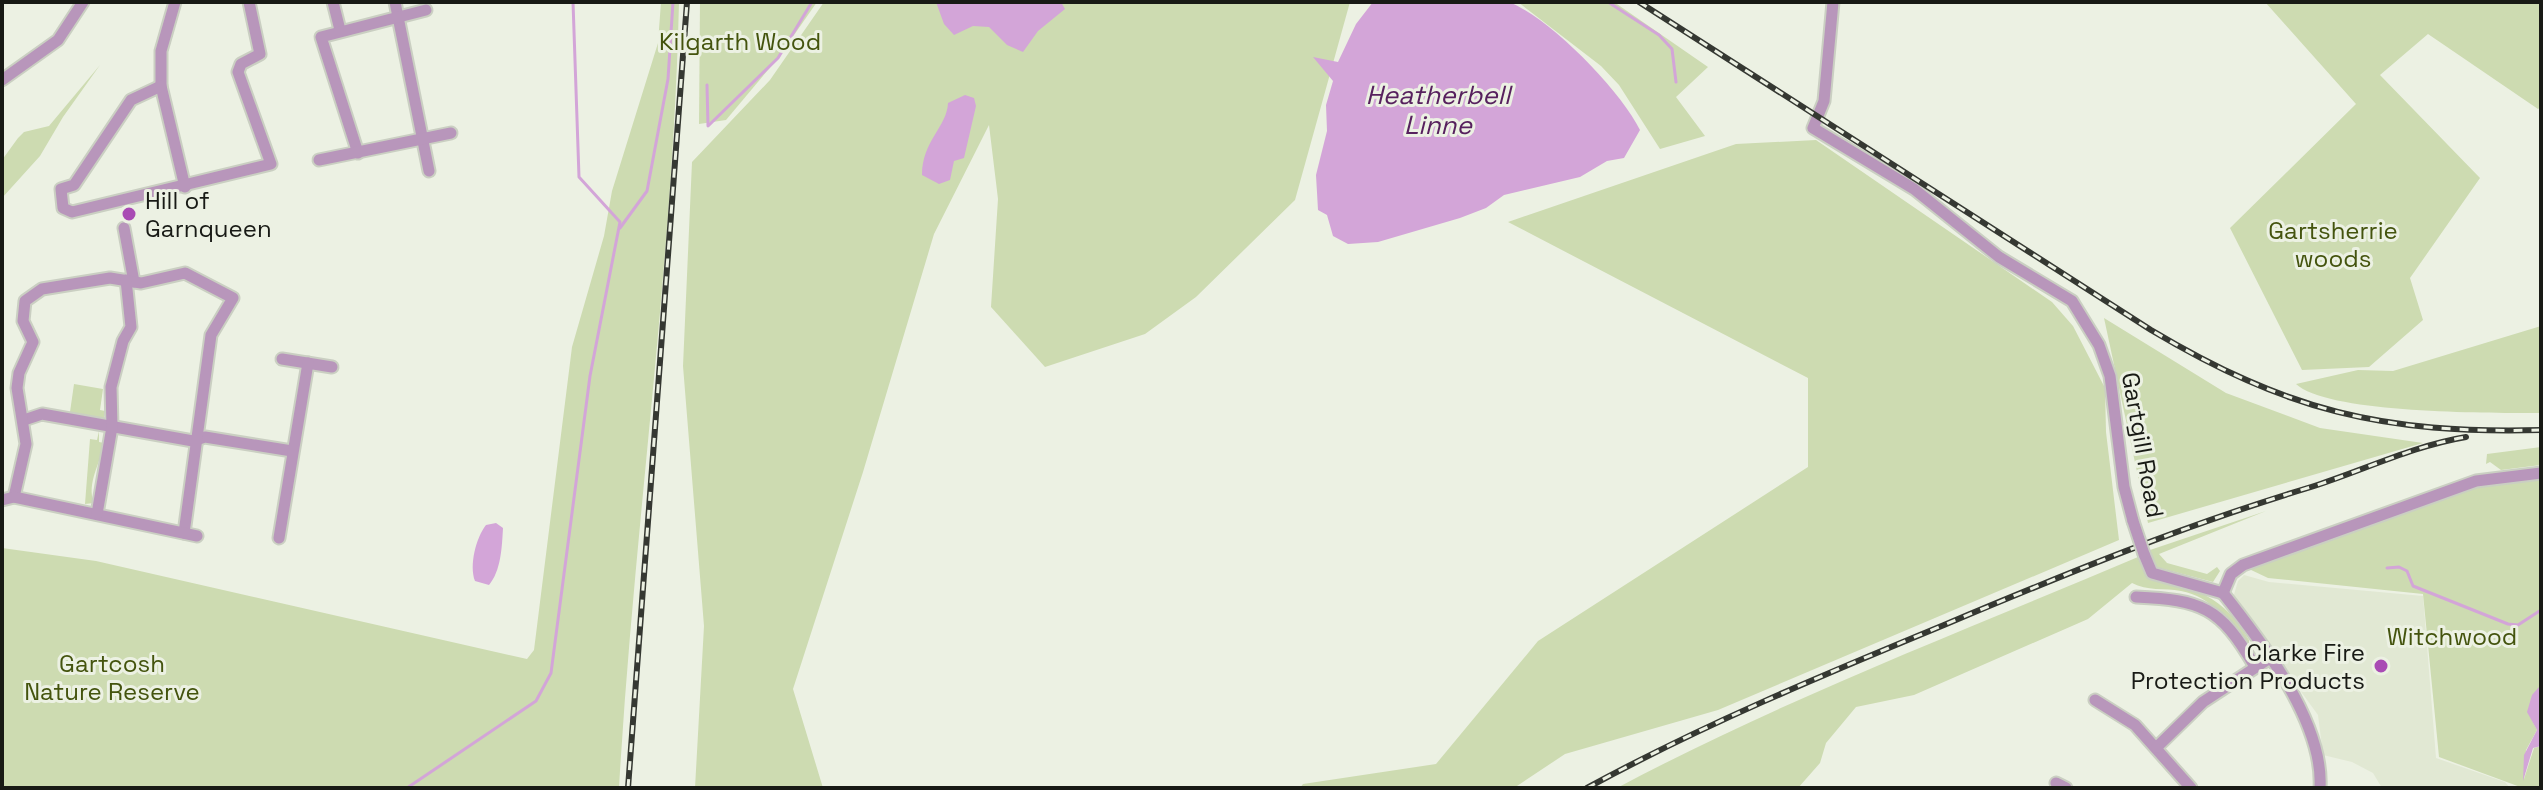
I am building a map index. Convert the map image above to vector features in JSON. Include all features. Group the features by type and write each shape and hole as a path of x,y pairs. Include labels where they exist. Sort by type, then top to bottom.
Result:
{"street":[{"path":"2,80 58,40 83,2"},
{"path":"175,2 161,51 161,86 185,187"},
{"path":"161,86 131,100 74,185 61,189 63,208 72,212 271,164 238,72 241,64 258,58 260,54 249,2"},
{"path":"333,2 340,30"},
{"path":"395,2 429,171"},
{"name":"Gartgill Road","path":"1833,2 1824,101 1813,128 1914,189 1999,257 2072,301 2099,345 2110,376 2124,487 2152,573 2223,593"},
{"path":"358,153 321,37 426,10"},
{"path":"319,160 451,133"},
{"path":"97,514 112,427 111,387 132,317 124,228"},
{"path":"184,533 211,335 233,298 191,274 130,281 110,278 42,289 25,301 23,321 33,342 19,373 17,388 26,444 8,499 197,536"},
{"path":"282,359 332,367"},
{"path":"279,538 308,363"},
{"path":"24,420 42,414 198,440 205,437 292,451"},
{"path":"2320,788 2317,752 2270,658 2223,593 2231,574 2243,565 2476,481 2541,473"},
{"path":"2136,597 2184,599 2217,615 2238,637 2254,665"},
{"path":"2157,747 2203,702 2254,665 2270,658"},
{"path":"2095,700 2135,725 2191,788"}],"shaded area":[{"path":"2244,575 2269,582 2423,596 2436,758 2505,782 2510,788 2382,788 2373,773 2352,762 2323,755 2318,715 2233,598 2238,581"}],"green space":[{"name":"Gartcosh Nature Reserve","path":"661,2 679,2 675,101 619,788 2,788 2,548 96,561 527,659 534,650 572,347 604,236 612,191 658,43"},
{"name":"Kilgarth Wood","path":"700,2 817,2 778,58 726,120 699,124"},
{"path":"824,2 1350,2 1295,200 1196,297 1145,334 1045,367 991,307 998,199 989,125 934,234 863,472 793,689 823,788 695,788 704,626 683,366 692,162 770,80"},
{"path":"1518,2 1614,2 1708,67 1676,97 1705,136 1660,149 1619,85 1601,66"},
{"name":"Gartsherrie woods","path":"2265,2 2541,2 2541,107 2538,109 2428,34 2380,75 2480,178 2410,278 2423,320 2369,367 2302,370 2230,228 2356,104"},
{"path":"100,65 40,156 2,198 2,160 18,138 24,132 49,126"},
{"path":"1816,140 2052,302 2073,326 2105,388 2106,432 2119,540 1718,710 1565,754 1514,788 1300,788 1303,784 1436,764 1538,641 1808,467 1808,378 1508,222 1736,144"},
{"path":"2104,318 2226,393 2320,428 2423,443 2148,523"},
{"path":"2541,326 2541,413 2451,412 2375,406 2314,394 2296,384 2358,370 2393,371"},
{"path":"74,384 103,389 100,410 105,411 103,423 69,419"},
{"path":"99,431 99,442 104,443 93,480 94,503 85,504 90,439 97,440"},
{"path":"2541,447 2541,465 2501,470 2490,462 2486,464 2487,454"},
{"name":"Witchwood","path":"2541,476 2541,687 2528,712 2537,730 2526,750 2524,779 2534,748 2541,746 2541,788 2523,788 2439,757 2423,594 2268,578 2249,569 2484,482"},
{"path":"2266,511 2159,554 2167,563 2207,574 2217,567 2220,571 2213,582 2156,567 2150,550"},
{"path":"2138,557 2147,578 2180,585 2218,603 2239,625 2249,640 2249,646 2220,612 2202,599 2181,591 2132,583 2088,619 1914,695 1856,707 1826,743 1820,763 1798,788 1617,788 1809,695"}],"water":[{"path":"936,2 1061,2 1065,9 1038,31 1023,52 1007,45 989,27 973,26 954,35 944,24"},
{"name":"Heatherbell Linne","path":"1373,2 1509,2 1544,24 1583,57 1617,96 1640,130 1624,158 1607,161 1580,177 1504,195 1486,208 1460,218 1378,242 1348,244 1333,236 1327,215 1318,210 1316,175 1327,131 1326,105 1333,81 1313,57 1338,62 1356,24"},
{"path":"965,95 974,98 976,106 964,158 954,161 950,180 939,184 922,175 923,163 944,120 948,103"},
{"path":"496,523 503,528 501,551 496,573 489,585 475,581 473,560 482,530 486,525"},
{"path":"2539,687 2541,746 2533,748 2523,781 2524,755 2537,730 2527,712 2532,695"}],"waterway":[{"path":"407,788 536,701 551,673 590,376 620,222 579,177 573,2"},
{"path":"620,228 647,191 668,79 673,2"},
{"path":"707,85 708,126 778,58 812,2"},
{"path":"1608,2 1659,35 1672,49 1676,82"},
{"path":"2387,568 2399,567 2407,571 2413,586 2508,624 2518,625 2541,610"}],"railway":[{"path":"628,788 687,2"},
{"path":"1639,2 2151,330 2200,358 2247,380 2338,412 2433,427 2541,430"},
{"path":"1587,788 1763,702 2080,569 2218,517 2407,453 2466,437"}],"place":[{"name":"Hill of Garnqueen","path":"129,214"},
{"name":"Clarke Fire Protection Products","path":"2381,666"}]}
